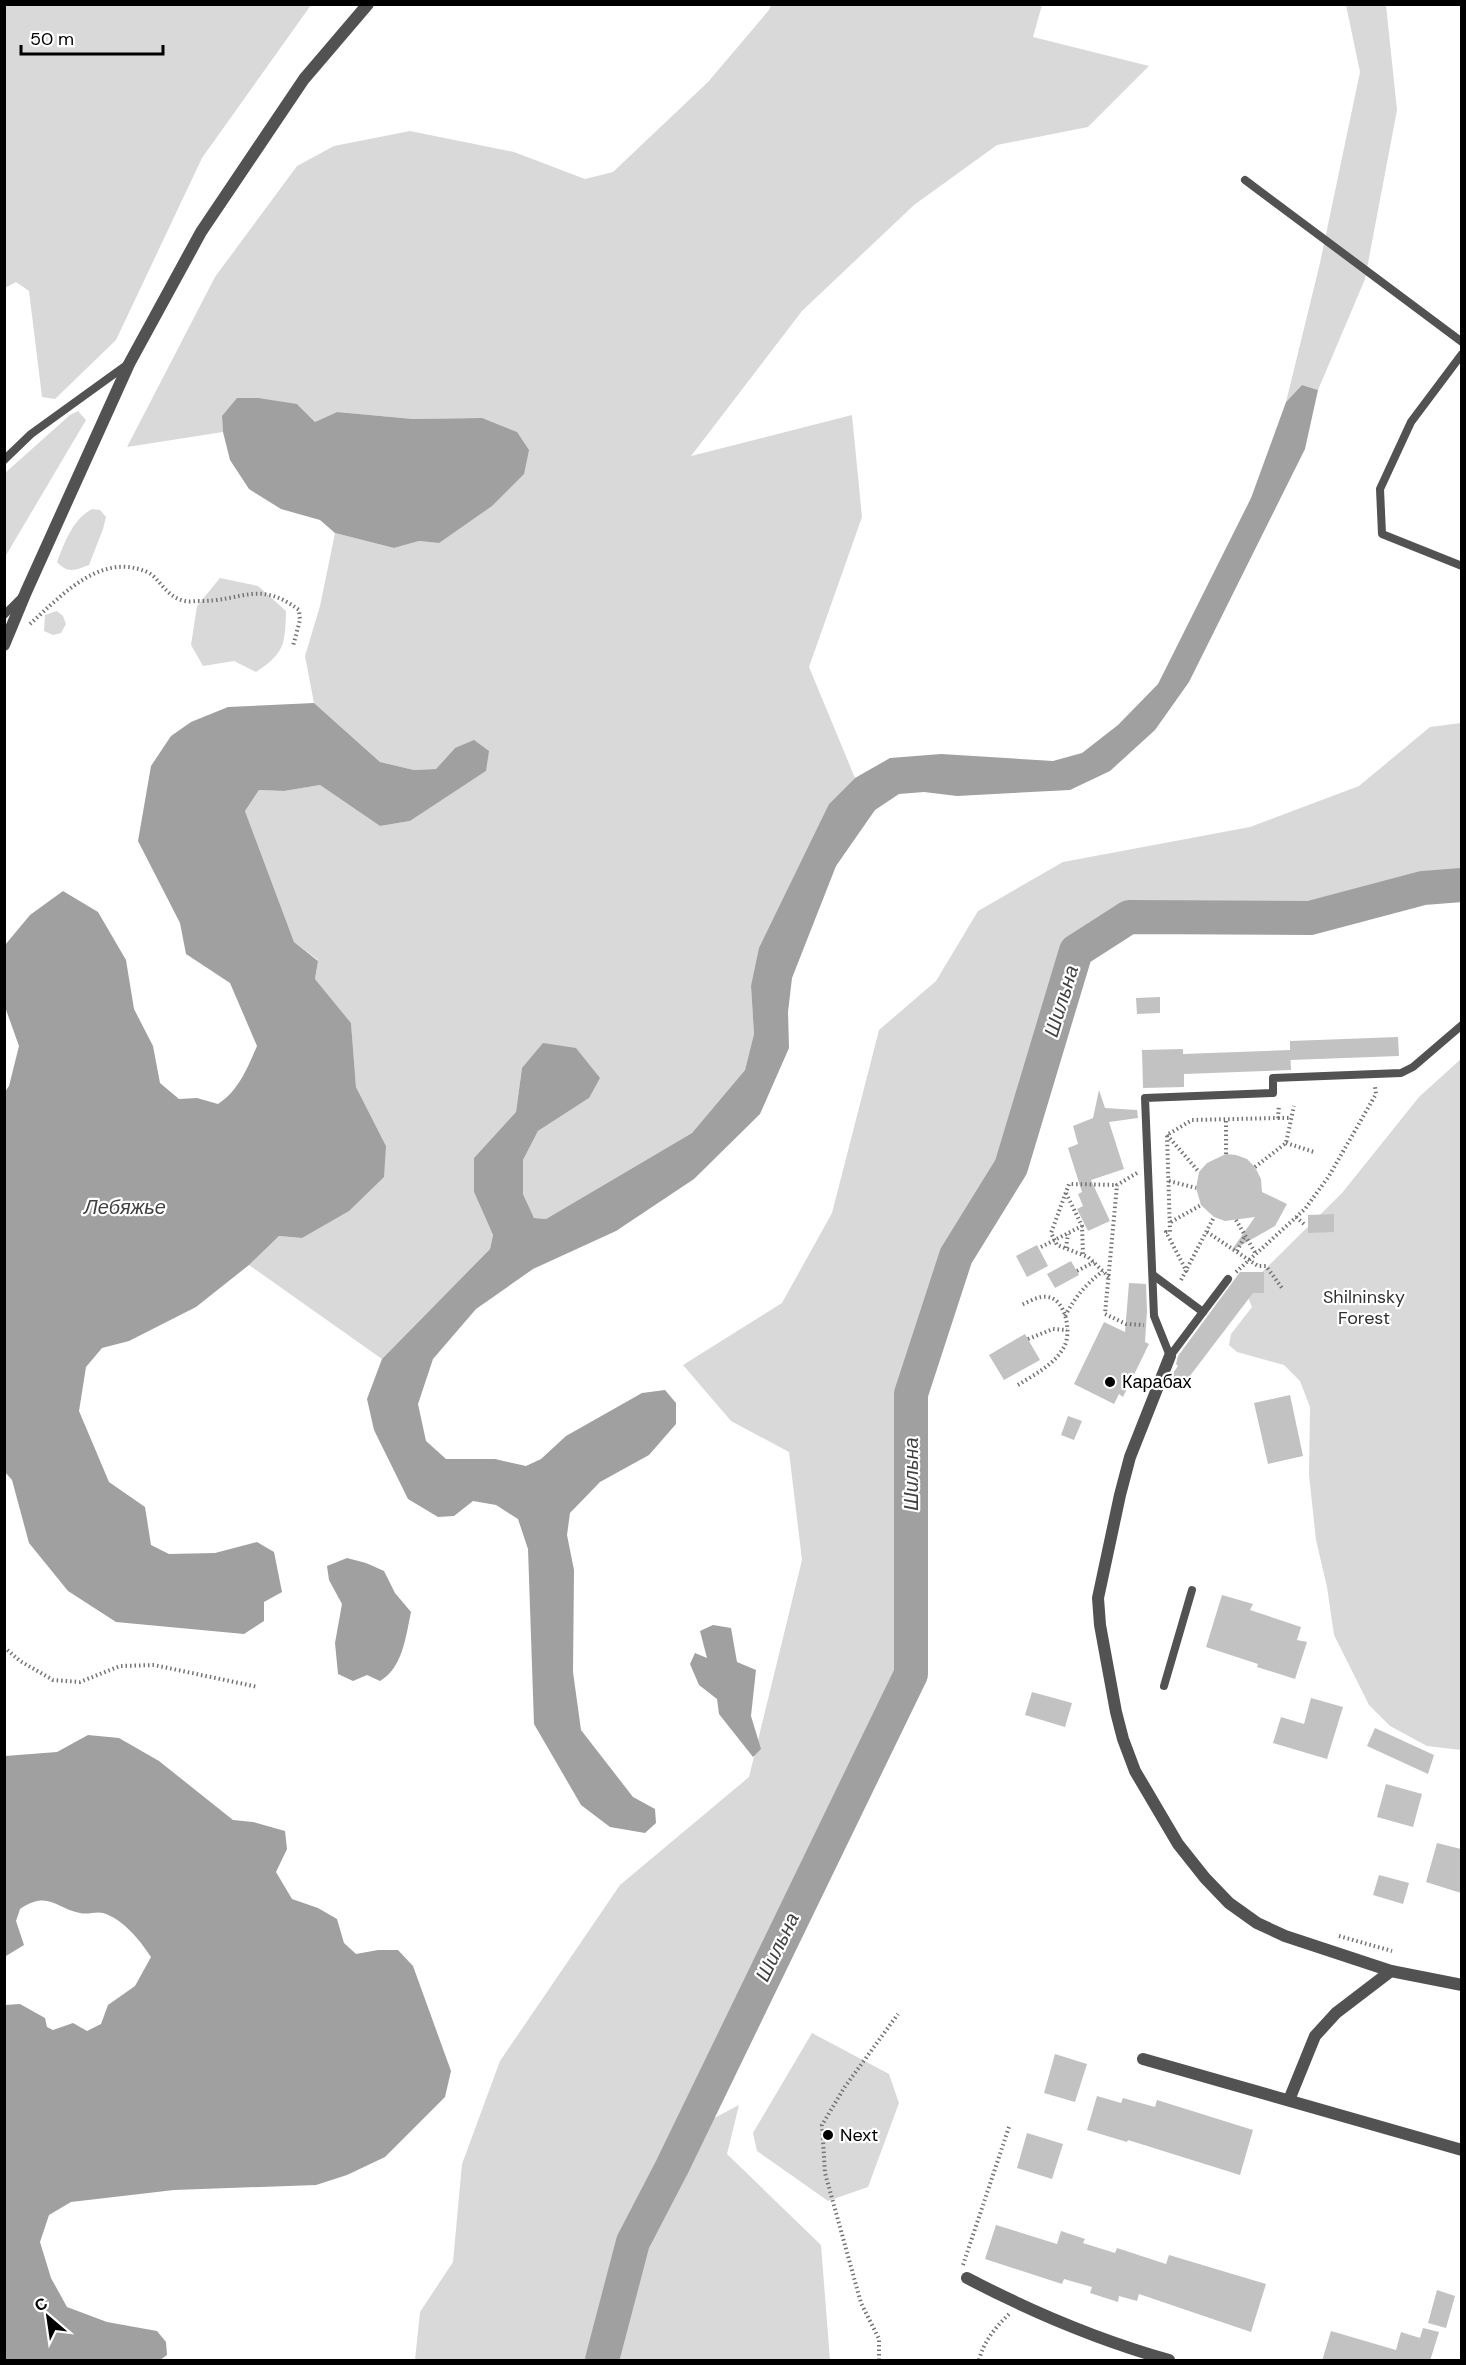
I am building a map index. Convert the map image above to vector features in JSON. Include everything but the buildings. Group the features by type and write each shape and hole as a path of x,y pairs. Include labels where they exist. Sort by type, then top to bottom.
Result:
{"street":[{"path":"4,645 129,364 201,232 304,79 368,4"},
{"path":"1170,1356 1130,1457 1098,1598 1102,1636 1123,1739 1135,1771 1178,1844 1205,1878 1229,1903 1257,1923 1285,1936 1391,1971 1461,1985"},
{"path":"1289,2100 1315,2036 1336,2013 1391,1971"},
{"path":"1143,2059 1461,2150"},
{"path":"968,2278 1017,2304 1115,2345 1169,2361"}],"lane":[{"path":"1245,180 1461,342"},
{"path":"1461,354 1411,422 1380,489 1382,534 1461,566"},
{"path":"4,460 32,434 129,364"},
{"path":"4,615 26,592"},
{"path":"1170,1356 1154,1316 1145,1098 1273,1093 1273,1078 1401,1073 1413,1067 1461,1025"},
{"path":"1153,1275 1203,1312"},
{"path":"1170,1356 1228,1279"},
{"path":"1164,1686 1192,1590"}],"path":[{"path":"28,625 76,582 98,572 117,568 133,568 151,574 164,590 184,601 214,601 256,592 283,598 299,610 300,620 293,646"},
{"path":"1228,1279 1305,1209 1329,1176 1376,1094 1375,1074"},
{"path":"1273,1093 1279,1105 1278,1118"},
{"path":"1255,1167 1286,1143 1294,1106"},
{"path":"1167,1135 1192,1120 1291,1118"},
{"path":"1226,1120 1226,1154"},
{"path":"1167,1135 1199,1172"},
{"path":"1167,1135 1170,1232 1166,1232 1187,1272"},
{"path":"1286,1143 1314,1152"},
{"path":"1109,1278 1095,1262 1083,1254 1057,1245 1051,1233 1069,1184 1117,1185 1148,1166"},
{"path":"1169,1181 1196,1188"},
{"path":"1117,1185 1105,1314 1126,1324 1158,1326"},
{"path":"1066,1192 1081,1222 1083,1254"},
{"path":"1071,1203 1079,1200"},
{"path":"1170,1223 1201,1205"},
{"path":"1174,1290 1187,1272 1214,1217"},
{"path":"1296,1217 1305,1225"},
{"path":"1236,1220 1256,1254"},
{"path":"1041,1247 1068,1233 1081,1222"},
{"path":"1207,1232 1237,1251 1257,1268 1266,1266 1282,1288"},
{"path":"1066,1248 1068,1233"},
{"path":"1237,1251 1246,1236"},
{"path":"1077,1271 1095,1262"},
{"path":"1065,1317 1075,1298 1087,1283 1103,1271"},
{"path":"1018,1385 1047,1367 1060,1353 1066,1343 1067,1330 1065,1317 1058,1300 1046,1296 1021,1305"},
{"path":"1028,1339 1053,1329 1067,1330"},
{"path":"4,1647 20,1661 53,1680 80,1682 120,1666 154,1665 258,1687"},
{"path":"879,2361 879,2339 861,2303 825,2173 822,2125 844,2088 898,2014"},
{"path":"968,2278 964,2272 963,2263 1010,2127"},
{"path":"979,2361 982,2348 1017,2304"}],"green space":[{"path":"5,4 311,5 202,158 116,340 55,399 42,397 29,291 16,282 5,288"},
{"path":"771,5 1042,5 1033,37 1149,66 1088,127 997,145 914,205 802,311 691,456 852,415 862,517 809,667 855,778 829,804 751,986 754,1034 745,1070 692,1133 546,1219 534,1218 523,1194 523,1160 538,1131 589,1098 522,1068 516,1112 474,1158 474,1192 493,1235 490,1249 382,1359 249,1265 279,1236 302,1238 386,1146 356,1087 351,1023 315,979 318,960 294,942 245,811 259,790 284,791 320,785 380,826 410,821 486,771 455,748 436,769 414,770 380,762 314,703 305,656 320,606 335,533 394,548 419,541 439,543 482,418 413,419 337,412 315,422 297,404 222,416 223,432 127,447 215,277 297,166 334,146 410,131 514,152 585,179 613,172 708,82"},
{"path":"1346,5 1386,5 1397,110 1365,279 1318,390 1302,385 1286,402 1320,263 1360,72"},
{"path":"78,411 86,420 5,557 5,473 70,415"},
{"path":"92,509 100,510 106,517 89,565 68,570 57,562 66,539 79,519"},
{"path":"220,578 258,586 286,611 282,647 273,659 256,672 234,661 203,666 191,645 197,606"},
{"path":"57,611 63,616 66,624 61,633 53,635 44,631 45,615"},
{"path":"1461,723 1461,885 1423,888 1310,918 1129,917 1076,951 1011,1167 956,1256 911,1394 911,1674 675,2162 701,2125 739,2105 727,2154 821,2245 830,2360 415,2360 420,2312 453,2262 462,2164 500,2061 620,1885 749,1777 802,1560 789,1452 731,1421 683,1365 782,1303 832,1213 879,1030 936,981 978,911 1063,862 1250,827 1359,786 1430,727"},
{"name":"Shilninsky Forest","path":"1461,1059 1461,1750 1427,1746 1390,1726 1369,1705 1334,1635 1327,1587 1316,1540 1309,1475 1310,1407 1300,1381 1284,1365 1237,1352 1229,1345 1231,1334 1252,1307 1247,1295 1250,1284 1342,1193 1419,1097"},
{"path":"812,2033 889,2074 899,2103 868,2187 828,2201 757,2151 753,2133"}],"water":[{"path":"1302,385 1318,390 1305,449 1189,682 1155,730 1110,771 1070,790 957,796 924,792 899,794 875,810 836,866 792,978 788,1012 789,1048 760,1114 694,1179 616,1231 533,1269 476,1309 433,1359 418,1404 426,1441 446,1459 495,1459 526,1466 541,1459 566,1436 642,1393 665,1390 676,1403 676,1424 649,1455 600,1482 570,1513 567,1535 574,1570 573,1672 581,1730 633,1797 655,1809 656,1823 645,1833 610,1827 581,1805 534,1724 528,1549 518,1519 496,1505 473,1501 454,1516 438,1517 408,1499 374,1430 367,1399 382,1359 490,1249 493,1235 474,1192 474,1158 516,1112 522,1068 543,1043 576,1048 600,1078 589,1098 538,1131 523,1160 523,1194 534,1218 546,1219 692,1133 745,1070 754,1034 751,986 759,948 829,804 855,778 890,758 941,754 1053,761 1082,753 1118,725 1158,684 1251,498 1286,402"},
{"path":"237,398 258,398 297,404 315,422 337,412 413,419 482,418 517,432 529,450 524,474 492,506 439,543 419,541 394,548 335,533 320,520 281,509 249,489 230,460 223,432 222,416"},
{"name":"Лебяжье","path":"314,703 380,762 414,770 436,769 455,748 474,740 489,751 486,771 410,821 380,826 320,785 284,791 259,790 245,811 294,942 318,961 315,979 351,1023 356,1087 386,1146 384,1177 349,1211 302,1238 279,1236 249,1265 196,1307 129,1341 102,1348 86,1367 79,1411 109,1482 145,1507 151,1545 169,1554 215,1553 257,1542 274,1552 282,1592 264,1602 264,1621 244,1634 116,1622 68,1591 29,1543 12,1480 5,1472 4,1093 9,1086 19,1046 5,1007 5,945 30,915 63,891 98,912 126,960 134,1009 153,1046 160,1083 179,1099 197,1098 218,1104 225,1099 242,1078 257,1046 230,983 186,954 180,923 138,841 151,766 171,736 191,722 228,707"},
{"path":"347,1558 384,1571 395,1593 411,1612 399,1660 388,1675 380,1681 367,1675 353,1681 338,1674 335,1643 342,1604 329,1580 327,1566"},
{"path":"713,1625 731,1628 737,1662 756,1670 751,1716 761,1749 753,1757 719,1714 717,1699 699,1685 690,1664 695,1653 707,1658 700,1631"},
{"path":"88,1735 119,1738 159,1761 233,1820 253,1822 285,1831 287,1849 276,1872 292,1899 318,1908 337,1919 344,1943 356,1954 378,1950 398,1950 413,1966 451,2071 445,2097 385,2157 347,2175 316,2185 174,2190 71,2202 49,2215 40,2242 51,2278 67,2307 107,2322 157,2331 166,2342 167,2355 160,2360 5,2360 5,2005 20,2004 45,2018 47,2027 53,2030 73,2023 87,2031 101,2024 108,2005 135,1986 151,1957 130,1931 110,1916 100,1913 80,1913 51,1902 38,1901 20,1909 16,1921 24,1945 6,1956 5,1961 5,1756 57,1752"}],"waterway":[{"name":"Шильна","path":"602,2360 633,2242 672,2167 911,1674 911,1394 956,1256 1011,1167 1076,951 1129,917 1310,918 1423,888 1462,885"}],"place":[{"name":"Карабах","path":"1110,1382"},
{"name":"Next","path":"828,2135"}]}
